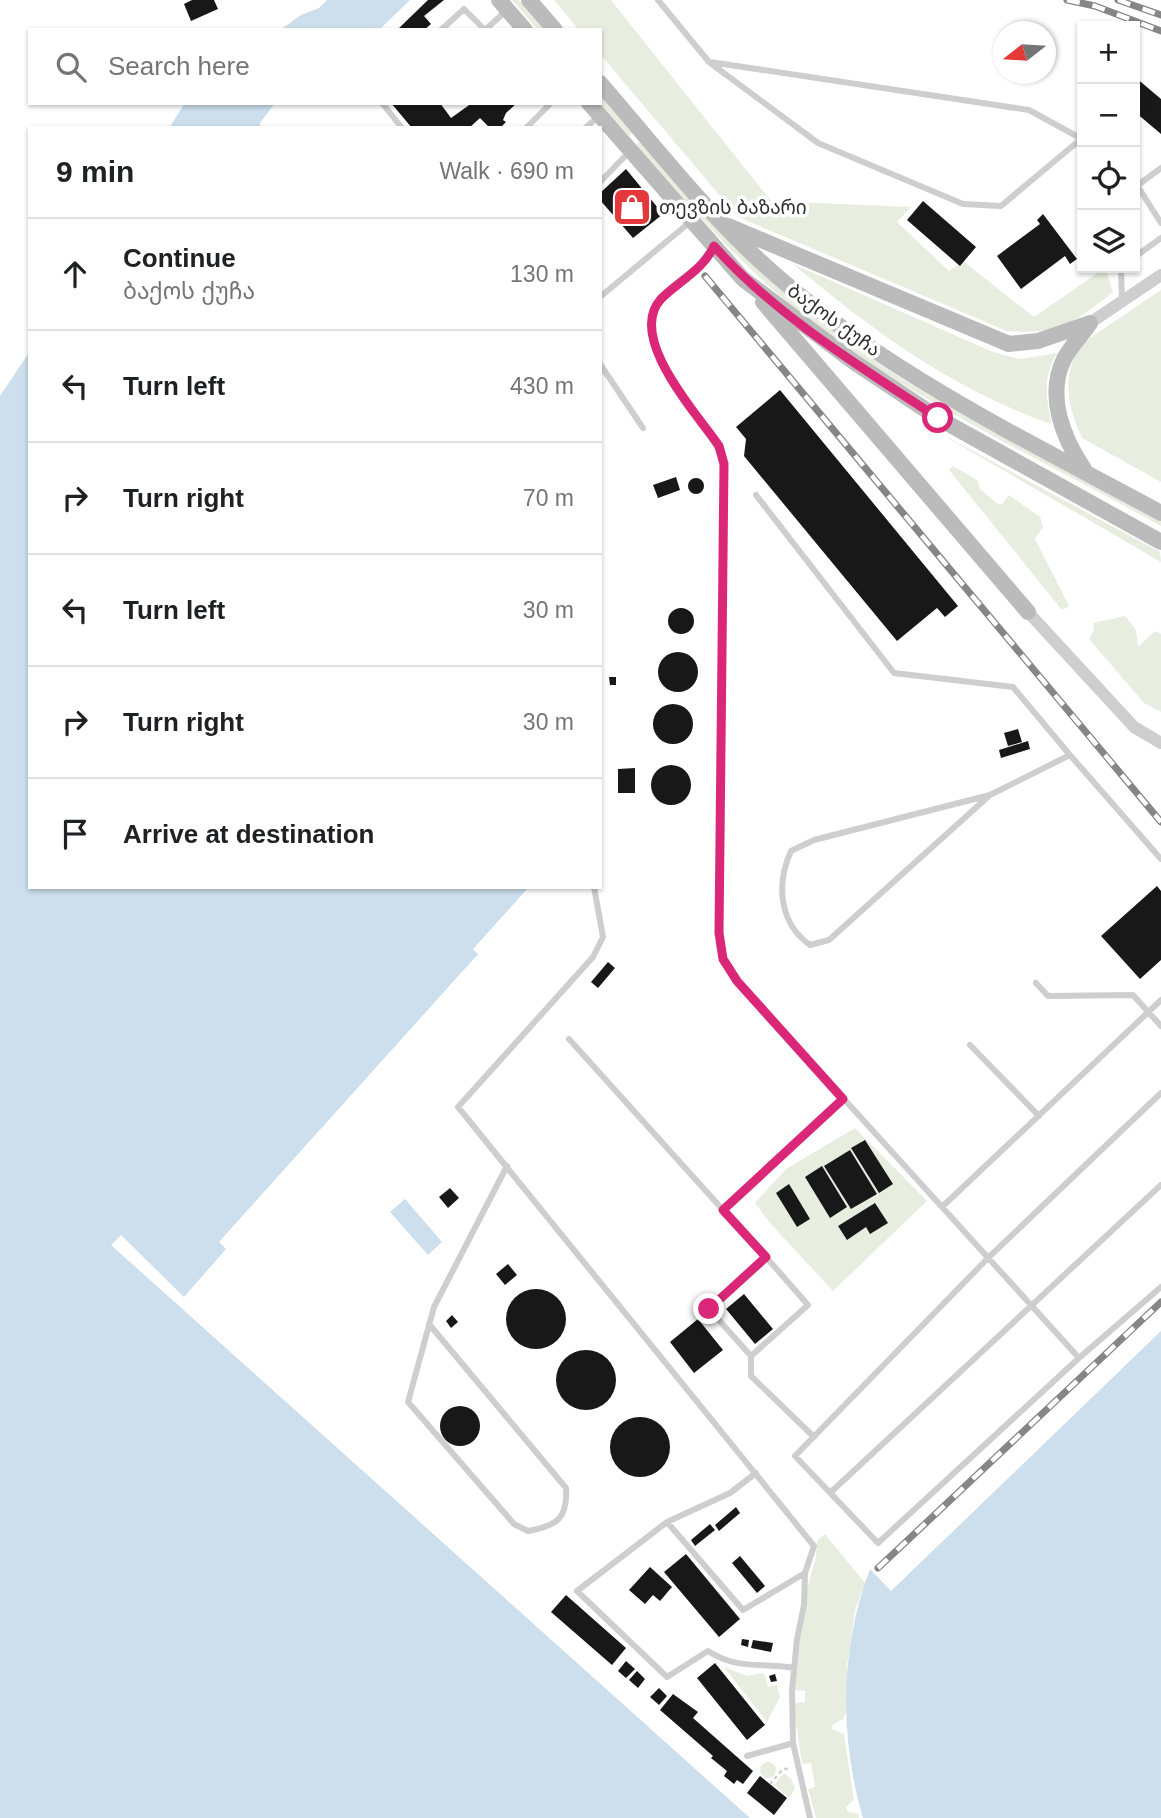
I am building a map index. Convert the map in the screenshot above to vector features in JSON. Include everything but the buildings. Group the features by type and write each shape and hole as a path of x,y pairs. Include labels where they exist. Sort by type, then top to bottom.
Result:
{"main road":[{"path":"529,0 553,28"},
{"path":"504,5 524,28"},
{"name":"ბაქოს ქუჩა","path":"602,85 723,224 760,261 865,345 949,400 1161,513"},
{"name":"ბაქოს ქუჩა","path":"594,109 743,279 854,362 938,418 1161,542"},
{"path":"723,224 1009,344 1038,341 1090,323"},
{"path":"743,279 1028,612"},
{"path":"1085,471 1064,433 1057,409 1056,387 1064,360 1090,323"}],"street":[{"path":"1090,323 1161,275"},
{"path":"1028,612 1134,727 1161,743"}],"lane":[{"path":"658,0 709,62 818,143 963,204 1001,206 1077,143"},
{"path":"487,28 504,5"},
{"path":"443,28 464,9 483,28"},
{"path":"709,62 1029,110 1077,136"},
{"path":"384,105 400,126"},
{"path":"528,126 548,105"},
{"path":"585,126 594,109"},
{"path":"602,180 630,151"},
{"path":"1140,181 1161,168"},
{"path":"1140,190 1161,223"},
{"path":"602,295 692,221"},
{"path":"1140,253 1161,238"},
{"path":"714,246 708,260 658,302 651,326 652,343 660,359 719,446 724,464 719,933 723,959 737,981 1079,1358"},
{"path":"1121,273 1122,301"},
{"path":"602,367 643,428"},
{"path":"755,495 894,673 1013,687 1161,859"},
{"path":"990,795 829,940 810,945 794,934 784,912 782,869 791,850 814,840 990,795 1070,755"},
{"path":"594,889 603,937 593,957 458,1107 814,1546 805,1573 804,1605 794,1668 793,1743 810,1818"},
{"path":"1036,984 1048,996 1133,995 1161,1026"},
{"path":"943,1206 1161,1000"},
{"path":"569,1038 808,1305 751,1356"},
{"path":"970,1045 1039,1116"},
{"path":"1161,1093 989,1257 795,1456 878,1543 1079,1358 1161,1287"},
{"path":"723,1210 843,1099"},
{"path":"429,1324 566,1488 567,1507 556,1522 528,1531 514,1524 408,1402 429,1324 434,1307 507,1166"},
{"path":"831,1492 1031,1303 1161,1185"},
{"path":"766,1257 709,1309 751,1356 751,1376 814,1437"},
{"path":"756,1473 730,1493 667,1522 578,1591 667,1677 708,1651 741,1666 758,1668 773,1664 794,1668"},
{"path":"667,1522 743,1610 805,1573"},
{"path":"747,1756 793,1743"}],"path":[{"path":"769,1784 783,1769 798,1770"}],"shaded area":[{"path":"512,0 519,0 542,28 536,28"},
{"path":"554,0 611,0 771,201 911,207 897,222 949,271 963,261 1034,317 1098,273 1107,273 1113,292 1064,325 1040,331 1007,331 738,217 602,56 602,28 577,28"},
{"path":"602,97 632,133 629,136 602,105"},
{"path":"640,142 695,203 753,261 847,341 949,407 1161,520 1161,526 941,407 856,354 816,325 767,284 721,240 636,145"},
{"path":"793,264 993,352 1019,359 1058,353 1047,378 1052,424 1016,411 915,356 852,312"},
{"path":"1161,290 1161,482 1082,438 1068,389 1071,365 1084,342"},
{"path":"934,430 1160,552 1161,562"},
{"path":"953,466 977,480 980,489 998,504 1002,504 1009,495 1040,517 1043,527 1035,539 1069,606 1062,610 949,470"},
{"path":"1125,616 1136,630 1138,647 1155,631 1161,634 1161,712 1144,703 1089,639 1094,630 1093,623"},
{"path":"855,1128 927,1201 833,1291 769,1222 755,1203 786,1169"},
{"path":"825,1534 865,1583 855,1610 847,1666 847,1712 843,1719 832,1725 832,1729 844,1734 854,1800 846,1807 848,1812 858,1813 859,1818 816,1818 808,1789 815,1787 811,1763 802,1764 793,1703 805,1702 805,1691 793,1690 806,1592 816,1557 817,1541"},
{"path":"724,1667 747,1676 764,1673 768,1687 777,1685 780,1697 767,1722"},
{"path":"768,1762 774,1764 774,1776 768,1778 762,1776 760,1770 762,1764"},
{"path":"784,1773 795,1788 790,1798 774,1785"}],"water":[{"path":"327,0 410,0 381,28 283,28 301,15 319,8"},
{"path":"184,105 274,105 261,126 170,126"},
{"path":"28,354 28,889 527,889 473,949 478,954 219,1242 226,1249 184,1297 121,1235 111,1245 750,1818 0,1818 0,396"},
{"path":"405,1199 442,1242 428,1255 390,1212"},
{"path":"1161,1331 1161,1818 863,1818 850,1756 846,1692 853,1629 870,1569 891,1591"}],"railway":[{"path":"1067,0 1095,6 1161,31"},
{"path":"1118,0 1161,15"},
{"path":"705,276 1161,822"},
{"path":"878,1568 1161,1302"}],"place":[{"name":"თევზის ბაზარი","path":"632,207"}],"route":[{"path":"709,1309 766,1257 723,1210 843,1099 737,981 723,959 719,933 724,464 719,446 652,343 654,311 658,302 708,260 714,246 743,279 854,362 938,418"}]}
